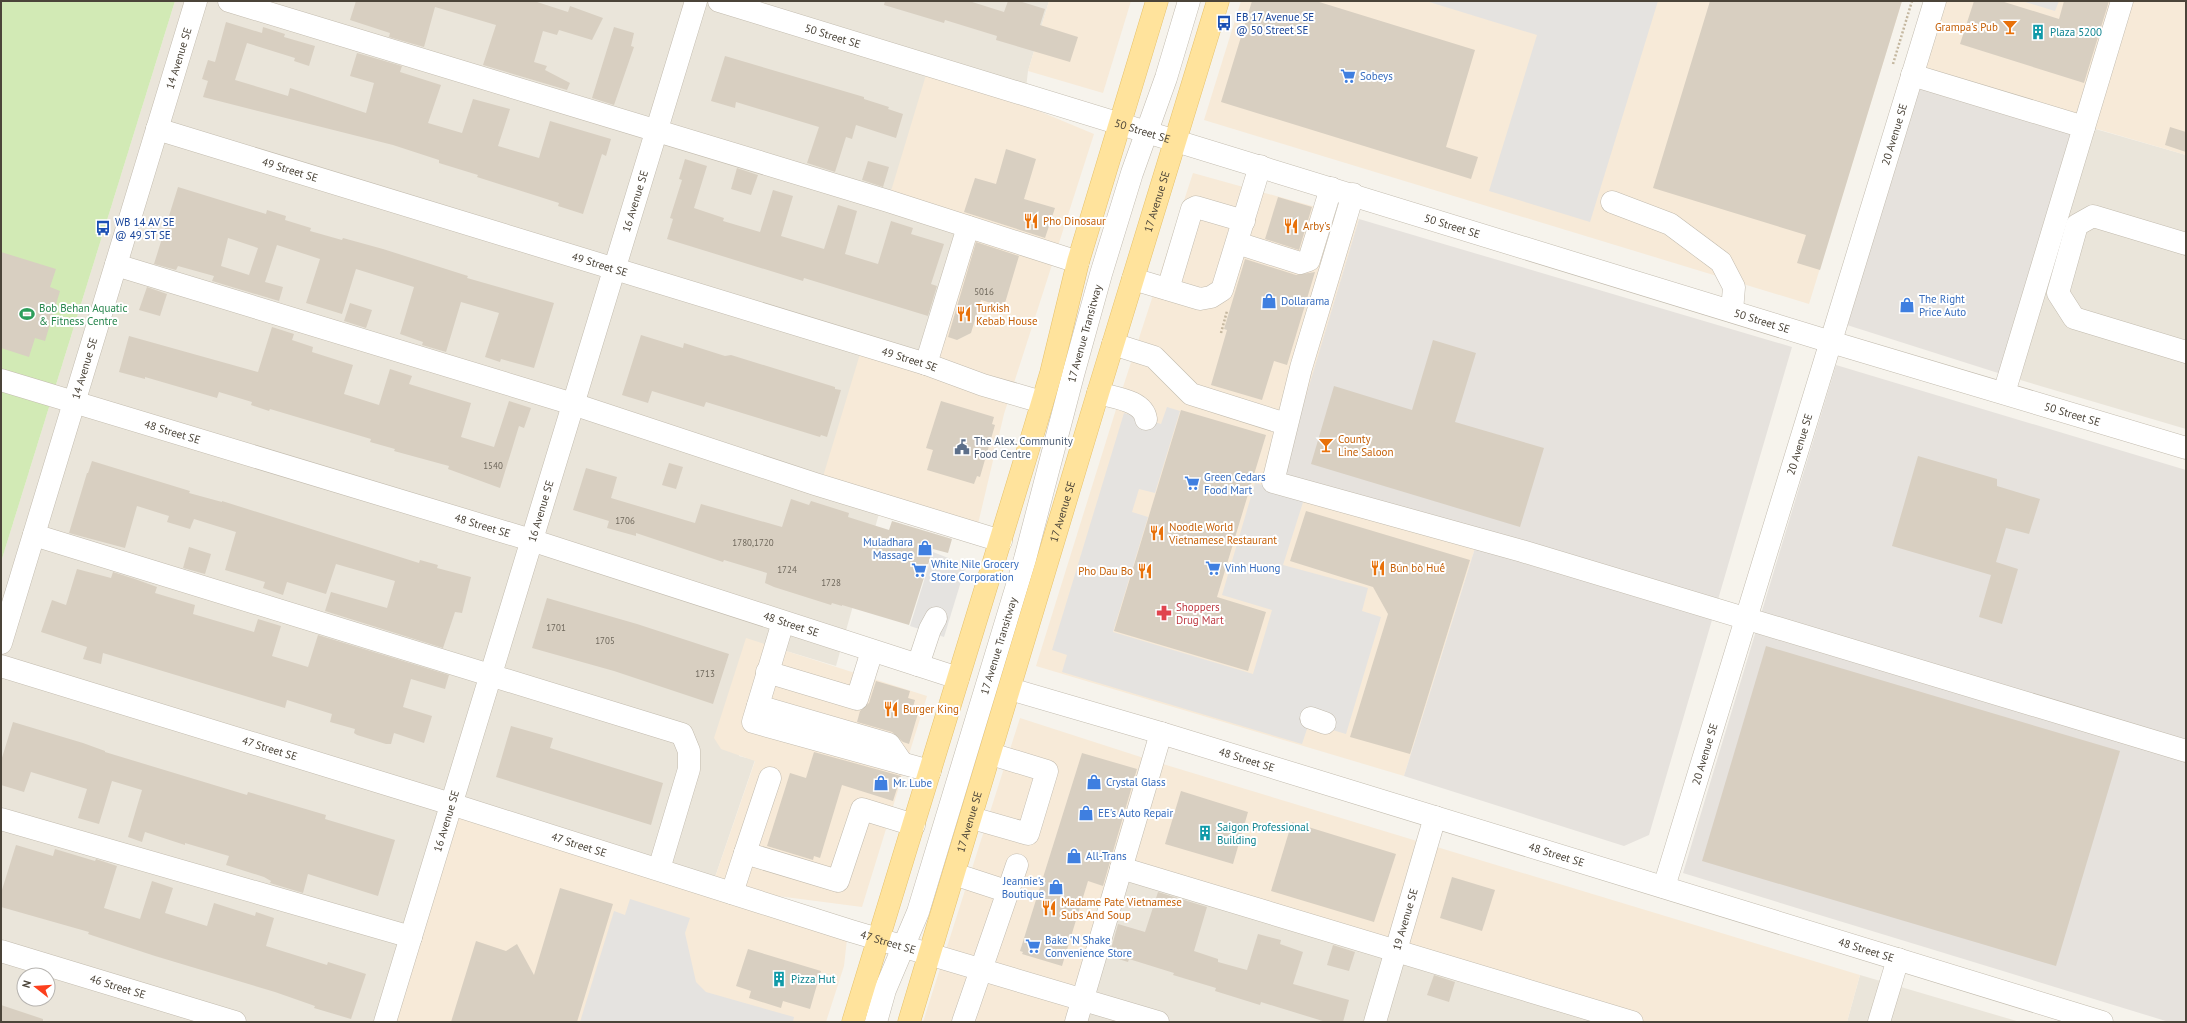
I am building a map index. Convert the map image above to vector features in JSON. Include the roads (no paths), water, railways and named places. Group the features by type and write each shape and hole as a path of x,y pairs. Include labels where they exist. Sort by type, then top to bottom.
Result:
{"main road":[{"path":"853,1022 1001,541 1042,402 1078,262 1157,1"},
{"name":"17 Avenue SE","path":"909,1022 972,818 1098,393 1218,1"}],"street":[{"name":"14 Avenue SE","path":"1,643 196,1"},
{"path":"229,1 656,131 1078,262"},
{"name":"16 Avenue SE","path":"385,1022 696,1"},
{"name":"50 Street SE","path":"719,1 1120,125 1353,194 1831,342 2186,448"},
{"name":"20 Avenue SE","path":"1664,888 1935,1"},
{"path":"2004,393 2122,1"},
{"name":"17 Avenue Transitway","path":"876,1022 885,990 918,912 1005,628 1040,504 1086,324 1132,173 1147,133 1189,5"},
{"path":"1912,75 2084,127"},
{"name":"49 Street SE","path":"157,129 926,364 983,385 1042,402"},
{"path":"1133,279 1200,299 1212,297 1222,290 1260,166"},
{"path":"1237,242 1300,262 1309,260 1331,188"},
{"path":"1353,194 1286,424 1273,482 1522,551 2186,751"},
{"path":"1612,202 1670,224 1721,262 1734,287 1732,311"},
{"path":"1168,290 1192,210 1196,207 1244,221"},
{"path":"2186,244 2093,216 2077,225 2058,293 2074,318 2186,352"},
{"path":"926,364 968,227"},
{"path":"116,265 573,404 815,484 1001,541"},
{"path":"1113,344 1154,357 1191,394 1286,424"},
{"name":"48 Street SE","path":"1,380 531,540 958,678"},
{"path":"1098,393 1140,406 1145,412 1146,419"},
{"path":"34,535 682,734 689,751 689,769 659,870"},
{"path":"918,665 930,630 936,618"},
{"path":"783,622 753,722 930,771"},
{"path":"767,672 857,699 872,651"},
{"name":"47 Street SE","path":"1,666 451,804 878,939 1158,1022"},
{"name":"48 Street SE","path":"1010,689 1161,733 2102,1022"},
{"path":"1076,1022 1120,868 1161,733"},
{"path":"972,818 1028,834 1048,770 991,754"},
{"path":"732,893 770,778"},
{"path":"745,853 838,881 862,809 914,825"},
{"name":"19 Avenue SE","path":"1375,1022 1435,817"},
{"path":"1,818 411,937"},
{"path":"963,1022 1009,892 1017,865"},
{"path":"1120,868 1632,1022"},
{"path":"954,874 1009,892"},
{"name":"46 Street SE","path":"1,951 235,1022"},
{"path":"1879,1022 1898,959"}],"place":[{"name":"EB 17 Avenue SE @ 50 Street SE","path":"1224,23"},
{"name":"Grampa's Pub","path":"2010,27"},
{"name":"Plaza 5200","path":"2038,32"},
{"name":"Sobeys","path":"1348,76"},
{"name":"Pho Dinosaur","path":"1031,221"},
{"name":"Arby's","path":"1291,226"},
{"name":"WB 14 AV SE @ 49 ST SE","path":"103,228"},
{"name":"Dollarama","path":"1269,301"},
{"name":"The Right Price Auto","path":"1907,305"},
{"name":"Bob Behan Aquatic & Fitness Centre","path":"27,314"},
{"name":"Turkish Kebab House","path":"964,314"},
{"name":"County Line Saloon","path":"1326,445"},
{"name":"The Alex. Community Food Centre","path":"962,447"},
{"name":"Green Cedars Food Mart","path":"1192,483"},
{"name":"Noodle World Vietnamese Restaurant","path":"1157,533"},
{"name":"Muladhara Massage","path":"925,548"},
{"name":"Vinh Huong","path":"1213,568"},
{"name":"Bún bò Huế","path":"1378,568"},
{"name":"White Nile Grocery Store Corporation","path":"919,570"},
{"name":"Pho Dau Bo","path":"1145,571"},
{"name":"Shoppers Drug Mart","path":"1164,613"},
{"name":"Burger King","path":"891,709"},
{"name":"Crystal Glass","path":"1094,782"},
{"name":"Mr. Lube","path":"881,783"},
{"name":"EE's Auto Repair","path":"1086,813"},
{"name":"Saigon Professional Building","path":"1205,833"},
{"name":"All-Trans","path":"1074,856"},
{"name":"Jeannie's Boutique","path":"1056,887"},
{"name":"Madame Pate Vietnamese Subs And Soup","path":"1049,908"},
{"name":"Bake 'N Shake Convenience Store","path":"1033,946"},
{"name":"Pizza Hut","path":"779,979"}]}
